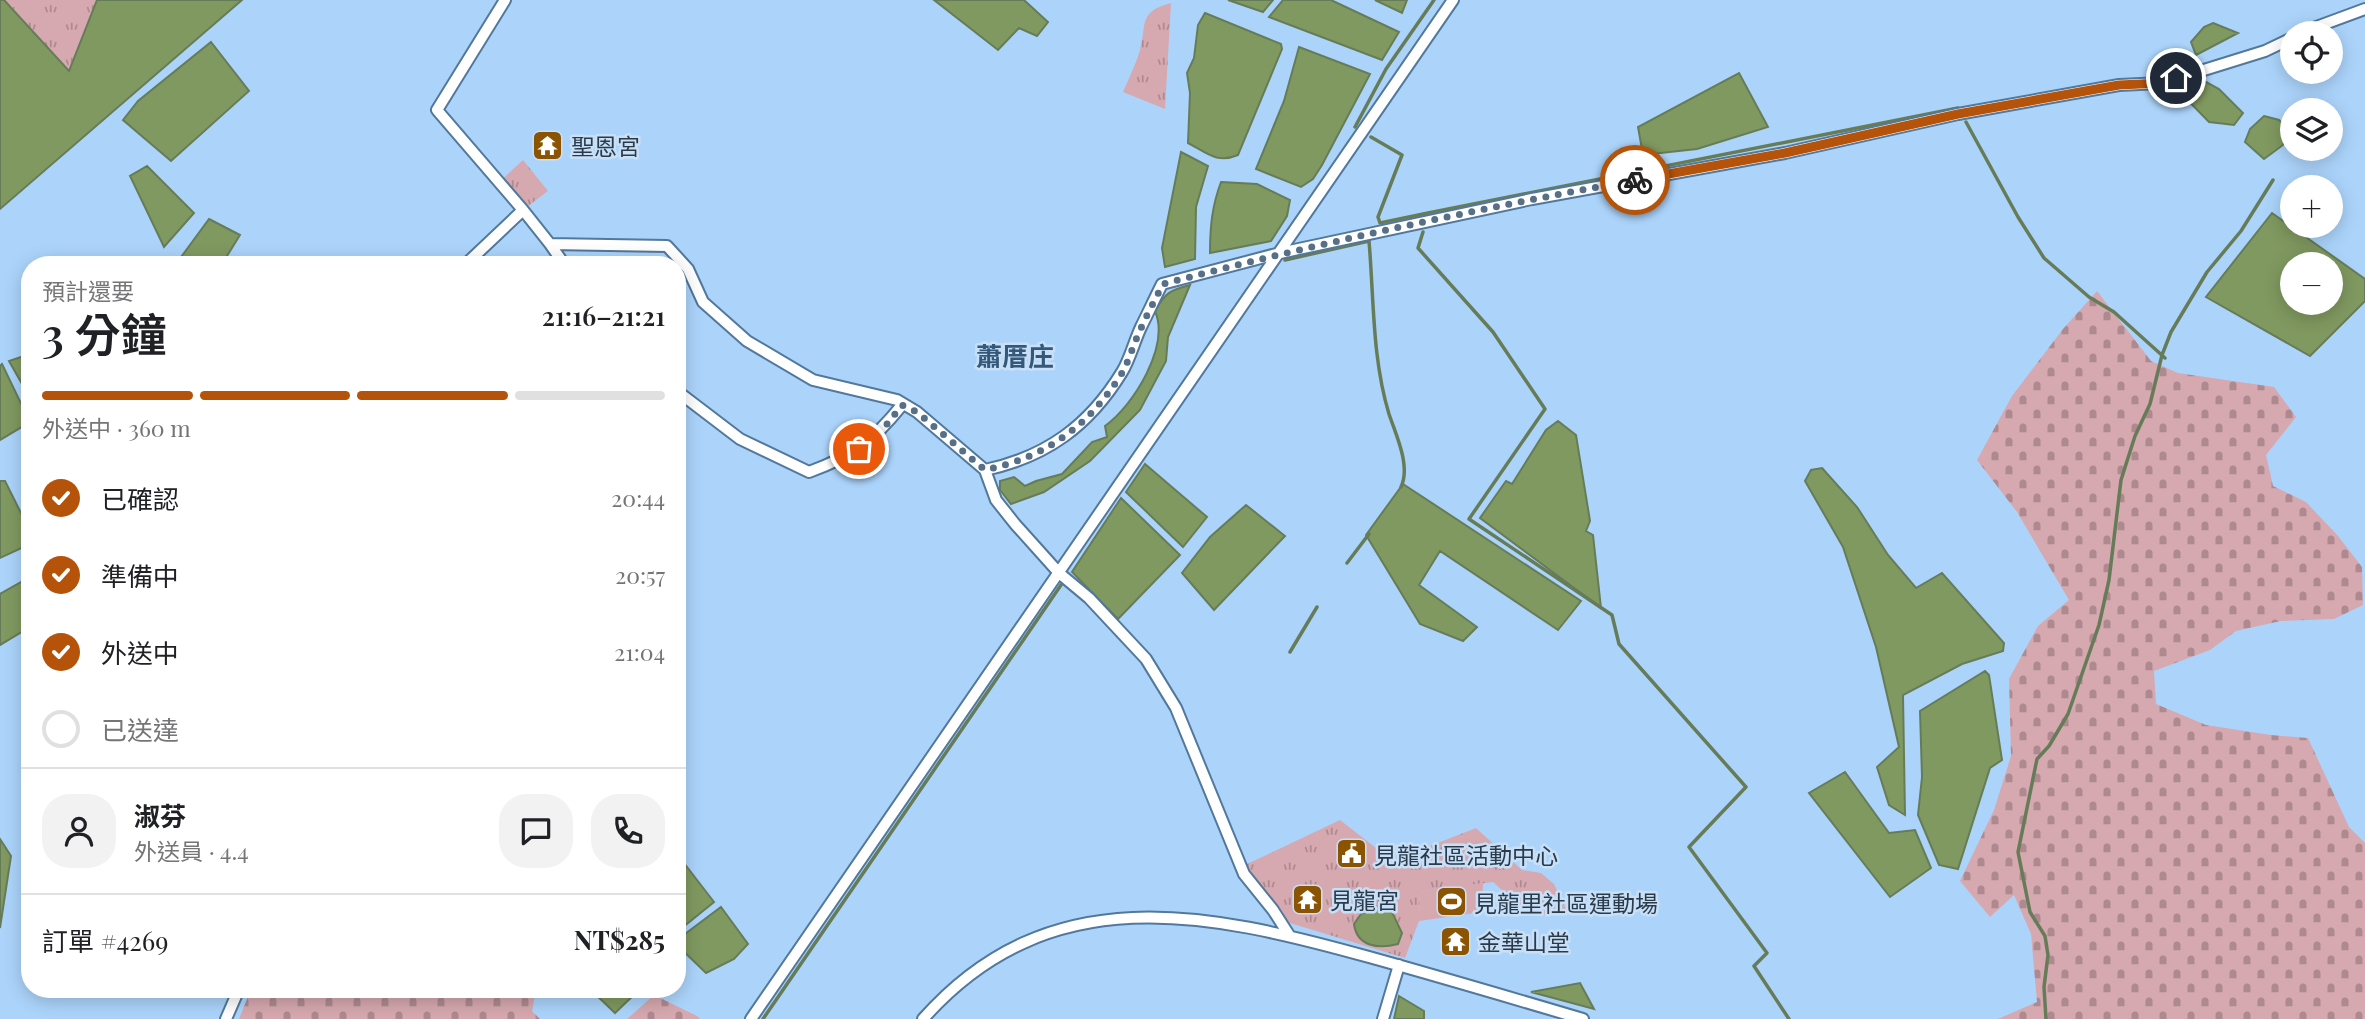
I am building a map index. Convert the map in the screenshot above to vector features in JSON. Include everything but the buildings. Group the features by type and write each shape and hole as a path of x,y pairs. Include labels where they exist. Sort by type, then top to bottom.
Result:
{"street":[{"path":"505,0 437,110 523,210 558,256"},
{"path":"751,1019 1454,0"},
{"path":"2332,21 2365,9"},
{"path":"985,470 1010,465 1044,450 1073,432 1098,406 1123,371 1163,284 1280,253 1532,199 1785,153 1958,114 2119,85 2162,83 2265,51 2280,44"},
{"path":"474,256 523,210"},
{"path":"550,244 667,246 676,256"},
{"path":"686,267 704,302 747,341 813,380 897,400 917,412 985,470 996,500 1059,573 1089,598 1146,659 1176,708 1244,874 1289,935"},
{"path":"686,398 740,439 809,472 859,449 880,433 902,405"},
{"path":"923,1019 943,996 984,964 1025,941 1070,925 1118,917 1155,916 1204,920 1289,935 1583,1019"},
{"path":"1383,1019 1399,965"},
{"path":"226,1019 235,998"}],"green space":[{"path":"4,0 97,0 70,71 69,71"},
{"path":"1171,3 1165,109 1123,92 1138,55 1146,20 1153,10"},
{"path":"523,160 548,191 523,210 499,182"},
{"path":"2097,291 2151,361 2178,373 2274,387 2296,417 2266,455 2273,486 2306,502 2362,567 2363,605 2334,619 2281,621 2236,631 2210,650 2154,671 2156,704 2206,725 2308,738 2349,827 2365,843 2365,1019 1998,1019 2037,1002 2031,934 2014,895 1990,917 1960,881 1994,810 2011,756 2009,679 2038,626 2069,600 2017,512 1977,460 2012,396 2063,329"},
{"path":"1340,820 1398,865 1420,850 1476,828 1522,870 1541,873 1554,884 1568,913 1535,913 1518,904 1493,882 1420,892 1419,921 1405,958 1280,920 1245,865"},
{"name":"見龍里社區運動場","path":"1483,883 1482,912 1419,921 1420,892"},
{"path":"247,998 534,998 532,1011 540,1019 239,1019"},
{"path":"651,998 660,998 700,1019 627,1019"}],"shaded area":[{"path":"0,0 4,0 69,71 97,0 242,0 0,209"},
{"path":"934,0 1024,0 1048,22 1037,36 1019,28 998,50"},
{"path":"1228,0 1273,0 1263,12"},
{"path":"1283,0 1331,0 1399,32 1382,60 1269,17"},
{"path":"1375,0 1407,0 1402,13"},
{"path":"1205,13 1281,44 1282,49 1238,155 1231,157 1218,158 1188,143 1190,93 1187,73 1194,58 1198,25"},
{"path":"2213,23 2238,33 2196,55 2191,42 2204,27"},
{"path":"211,42 249,91 171,161 123,120 138,101"},
{"path":"1299,47 1370,74 1322,165 1313,179 1301,187 1256,169 1284,101"},
{"path":"1739,73 1768,127 1697,149 1643,155 1638,127"},
{"path":"2206,82 2219,89 2243,113 2234,125 2209,122 2176,88"},
{"path":"2264,116 2279,120 2280,147 2264,159 2245,142 2250,129"},
{"path":"1181,152 1208,166 1196,207 1195,259 1165,267 1162,248"},
{"path":"147,166 194,213 164,247 130,176"},
{"path":"1221,182 1257,184 1290,200 1287,216 1271,241 1210,253 1212,217"},
{"path":"2272,213 2280,219 2280,238 2307,238 2327,252 2280,252 2280,315 2343,315 2343,263 2365,279 2365,301 2310,356 2206,297"},
{"path":"209,219 240,235 227,256 182,256"},
{"path":"1190,285 1168,337 1166,361 1140,410 1090,461 1044,492 1011,504 1000,490 1000,481 1014,477 1025,486 1062,474 1092,442 1107,437 1105,426 1138,390 1153,357 1158,341 1155,311 1169,293"},
{"path":"21,357 21,382 9,361"},
{"path":"2,364 21,403 21,427 0,440"},
{"path":"1558,421 1576,435 1590,521 1586,531 1593,535 1601,608 1480,518 1506,481 1512,484 1546,430"},
{"path":"1145,464 1207,517 1183,547 1126,492"},
{"path":"1822,468 1857,507 1888,555 1916,588 1942,573 2004,643 2003,651 1962,664 1903,695 1905,815 1889,805 1877,767 1899,747 1876,647 1843,547 1805,481 1811,470"},
{"path":"0,481 5,481 21,513 21,548 0,558"},
{"path":"1403,484 1581,601 1558,630 1440,551 1419,585 1477,627 1463,641 1420,624 1366,535"},
{"path":"1121,498 1180,555 1118,619 1072,572"},
{"path":"1246,505 1285,536 1214,610 1182,573 1210,537"},
{"path":"21,582 21,632 0,645 0,594"},
{"path":"1985,671 1989,675 2002,760 1990,768 1958,869 1939,865 1918,815 1922,777 1920,711"},
{"path":"1845,772 1889,833 1915,830 1931,868 1890,897 1809,793"},
{"path":"0,839 11,856 0,928"},
{"path":"686,866 714,902 686,925"},
{"path":"1377,906 1391,910 1402,933 1398,944 1370,945 1359,938 1354,924 1361,914"},
{"path":"721,907 748,944 734,959 706,973 686,954 686,933"},
{"path":"1580,983 1594,1009 1531,992"},
{"path":"1399,996 1424,1011 1424,1019 1394,1019"},
{"path":"599,998 631,998 615,1013"}],"waterway":[{"path":"1355,127 1386,69 1434,0"},
{"path":"1428,213 1958,108"},
{"path":"1966,122 2018,217 2044,258 2089,297 2114,312 2165,358"},
{"path":"1371,137 1402,155 1378,217 1380,223 1428,213"},
{"path":"2046,1019 2044,987 2048,955 2045,936 2030,912 2018,852 2037,759 2049,746 2068,714 2099,625 2109,580 2121,480 2135,436 2150,404 2162,355 2171,332 2207,272 2241,231 2273,180"},
{"path":"1423,232 1418,248 1493,332 1545,409 1469,519 1612,615 1619,644 1746,787 1689,847 1767,953 1754,966 1789,1019"},
{"path":"1285,260 1369,241 1379,372 1403,460 1404,479 1401,487"},
{"path":"1347,563 1369,534"},
{"path":"763,1019 1061,585"},
{"path":"1290,652 1317,607"}],"way so far":[{"path":"859,449 880,433 902,405 917,412 985,470 1010,465 1044,450 1073,432 1098,406 1123,371 1163,284 1280,253 1532,199 1635,180"}],"place":[{"name":"聖恩宮","path":"548,145"},
{"name":"見龍社區活動中心","path":"1351,854"},
{"name":"見龍宮","path":"1307,899"},
{"name":"見龍里社區運動場","path":"1451,902"},
{"name":"金華山堂","path":"1455,941"}],"district":[{"name":"蕭厝庄","path":"1015,355"}],"route":[{"path":"1635,180 1785,153 1958,114 2119,85 2162,83 2176,78"}]}
